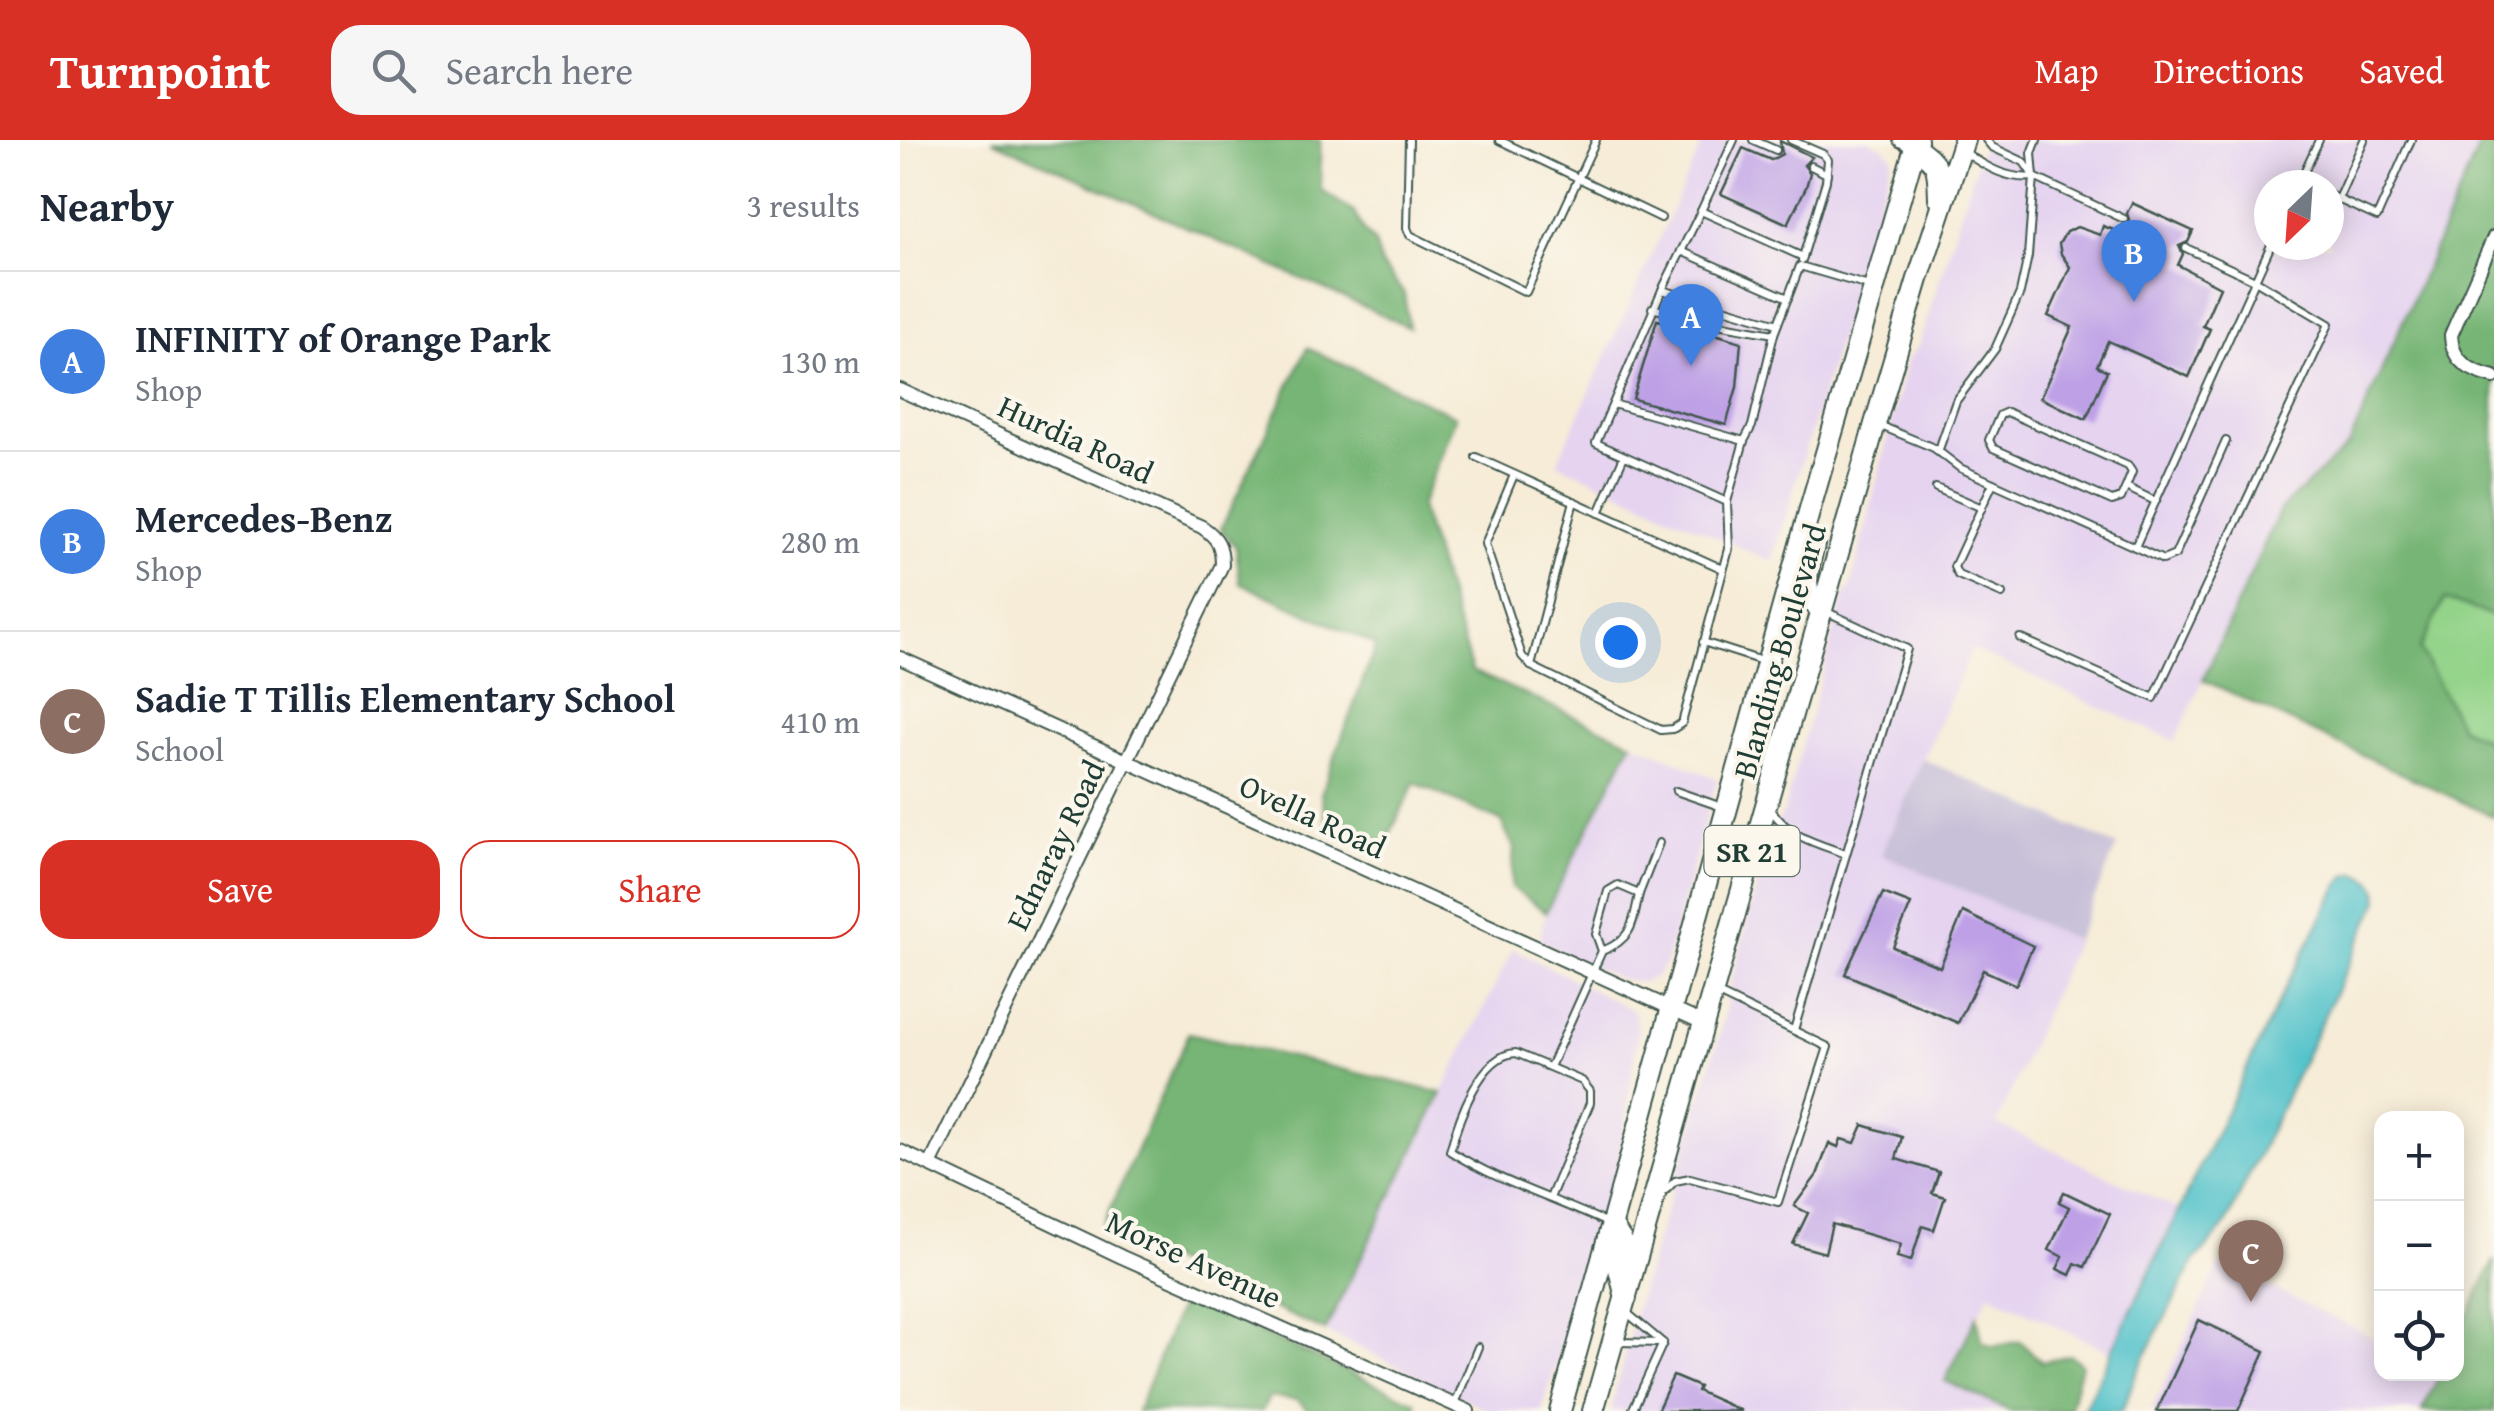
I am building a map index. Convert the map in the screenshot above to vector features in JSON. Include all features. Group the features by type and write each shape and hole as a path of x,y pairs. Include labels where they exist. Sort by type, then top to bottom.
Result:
{"main road":[{"path":"1910,142 1932,157 1938,168 1940,210"},
{"name":"Blanding Boulevard","path":"1560,1411 1873,288 1910,142"},
{"name":"Blanding Boulevard","path":"1594,1411 1958,143"},
{"path":"1822,610 1810,598 1808,570 1842,442 1842,396"},
{"path":"1612,1226 1623,1243 1619,1269 1625,1304"}],"street":[{"path":"2494,237 2453,325 2451,345 2464,365 2494,377"},
{"name":"Hurdia Road","path":"900,390 1202,527 1215,536 1222,548"},
{"name":"Ednaray Road","path":"930,1165 1222,564 1222,548"},
{"name":"Ovella Road","path":"900,658 1703,1022"},
{"name":"Morse Avenue","path":"900,1152 1455,1408"}],"lane":[{"path":"1409,140 1410,235 1526,292 1596,140"},
{"path":"1498,140 1661,218"},
{"path":"1727,502 1596,443 1652,308 1734,140"},
{"path":"1753,140 1776,150"},
{"path":"1514,474 1485,544 1522,656 1531,666 1660,730 1673,730 1682,722 1728,550 1727,502 1744,441 1752,426 1774,334 1828,174 1825,156 1790,140"},
{"path":"1986,140 1992,147 2024,162 2034,177 2124,219"},
{"path":"1938,452 1956,401 1995,349 2020,293 2028,256 2032,153 2037,140"},
{"path":"2307,170 2319,140"},
{"path":"2344,185 2364,140"},
{"path":"2344,202 2377,217 2411,140"},
{"path":"1958,143 1985,166 2018,179 2034,177"},
{"path":"1811,166 1828,174"},
{"path":"1701,210 1801,262 1873,288"},
{"path":"2020,638 2154,698 2328,324 2256,280 2186,248"},
{"path":"1681,251 1788,298"},
{"path":"2134,547 2265,260"},
{"path":"1662,290 1778,324"},
{"path":"1652,308 1682,316"},
{"path":"1717,324 1774,334"},
{"path":"1613,404 1744,441"},
{"path":"2007,412 2128,466 2132,472 2126,487 2120,498 2112,501 1993,448 1989,440 2000,415 2007,412"},
{"path":"1876,424 1938,452 1954,466 2163,560 2176,554 2226,441"},
{"path":"1599,513 1624,456"},
{"path":"1476,457 1723,568"},
{"path":"1993,483 1954,571 2002,594"},
{"path":"2126,487 2155,502"},
{"path":"1936,488 1982,508"},
{"path":"1531,666 1574,501"},
{"path":"1794,1030 1907,649 1822,610"},
{"path":"1703,642 1768,664"},
{"path":"1676,792 1728,809"},
{"path":"1766,804 1796,836 1846,854"},
{"path":"1550,1067 1602,951 1618,945 1634,922 1659,842"},
{"path":"1602,951 1596,934 1608,891 1618,885 1640,894"},
{"path":"1650,1206 1675,1182 1690,1178 1778,1202 1828,1047 1712,991"},
{"path":"1550,1198 1590,1103 1590,1091 1582,1081 1516,1053 1505,1053 1494,1060 1466,1104 1450,1151 1550,1198 1612,1226"},
{"path":"1625,1304 1663,1344"},
{"path":"1613,1344 1663,1344"},
{"path":"1632,1411 1663,1344"},
{"path":"1455,1408 1478,1348"}],"shaded area":[{"path":"1704,140 1869,140 1893,157 1772,562 1557,463"},
{"path":"1984,140 2482,140 2349,445 2280,510 2175,741 1972,649 1881,853 2076,940 1997,1124 2181,1211 2111,1352 1989,1294 1945,1380 2010,1411 1611,1411 1637,1304 1720,1034 1770,836 1784,811 1844,596 1851,586 1907,360 1919,345"},
{"path":"1632,742 1717,779 1666,963 1656,976 1642,982 1618,978 1539,941 1546,912"},
{"path":"1923,759 2117,846 2076,940 1881,854"},
{"path":"1513,949 1634,1011 1638,1032 1621,1152 1542,1411 1490,1411 1325,1331"},
{"path":"2220,1263 2374,1338 2374,1381 2437,1381 2422,1411 2151,1411"}],"green space":[{"path":"992,140 1320,140 1321,190 1355,213 1375,243 1381,264 1404,293 1409,327"},
{"path":"2482,140 2494,140 2494,616 2444,599 2420,649 2461,728 2494,743 2494,817 2203,680 2280,510 2349,445"},
{"path":"1307,348 1456,416 1420,507 1472,671 1632,742 1546,912 1511,887 1514,848 1501,821 1415,783 1382,850 1329,831 1321,794 1376,645 1240,583 1236,547 1221,529"},
{"path":"2444,599 2494,616 2494,743 2461,728 2420,649"},
{"path":"1189,1033 1442,1093 1325,1331 1101,1230"},
{"path":"2494,1260 2494,1411 2422,1411 2437,1381 2464,1381 2464,1324"},
{"path":"1183,1298 1416,1402 1415,1411 1309,1411 1297,1400 1269,1397 1262,1411 1137,1411"},
{"path":"1977,1316 1982,1342 1993,1347 2020,1341 2042,1362 2070,1355 2081,1364 2069,1411 2010,1411 1945,1381"}],"water":[{"path":"2356,873 2373,882 2379,900 2225,1226 2194,1262 2137,1372 2122,1411 2083,1411 2289,980 2339,885 2346,876"}],"building":[{"path":"1780,141 1812,157 1804,165 1810,173 1788,224 1721,194 1743,148 1771,160 1782,154"},
{"path":"2132,203 2193,231 2188,242 2179,246 2183,254 2178,265 2220,287 2203,326 2210,329 2189,377 2108,341 2097,366 2107,371 2086,419 2040,398 2072,327 2048,316 2070,267 2059,244 2066,232 2077,227 2100,235 2103,226 2119,232 2122,225 2130,223 2127,213"},
{"path":"1684,307 1719,315 1711,322 1715,334 1741,342 1737,387 1726,425 1633,399 1657,320 1680,325 1689,317"},
{"path":"1883,893 1911,904 1893,947 1940,967 1963,912 2033,946 2016,985 1983,970 1958,1023 1845,974"},
{"path":"1863,1125 1902,1137 1896,1159 1939,1172 1932,1193 1945,1197 1934,1230 1922,1226 1911,1261 1897,1257 1901,1244 1832,1224 1825,1253 1793,1244 1808,1213 1794,1206 1817,1175 1829,1143 1838,1147 1841,1139 1855,1143"},
{"path":"2064,1192 2110,1214 2085,1267 2075,1263 2070,1275 2057,1269 2063,1257 2049,1250 2069,1207 2059,1202"},
{"path":"2199,1320 2265,1351 2238,1411 2157,1411"},
{"path":"1673,1376 1699,1387 1697,1391 1742,1411 1657,1411"}],"place":[{"name":"Mercedes-Benz","path":"2134,302"},
{"name":"INFINITY of Orange Park","path":"1691,366"},
{"name":"Sadie T Tillis Elementary School","path":"2251,1302"}]}
